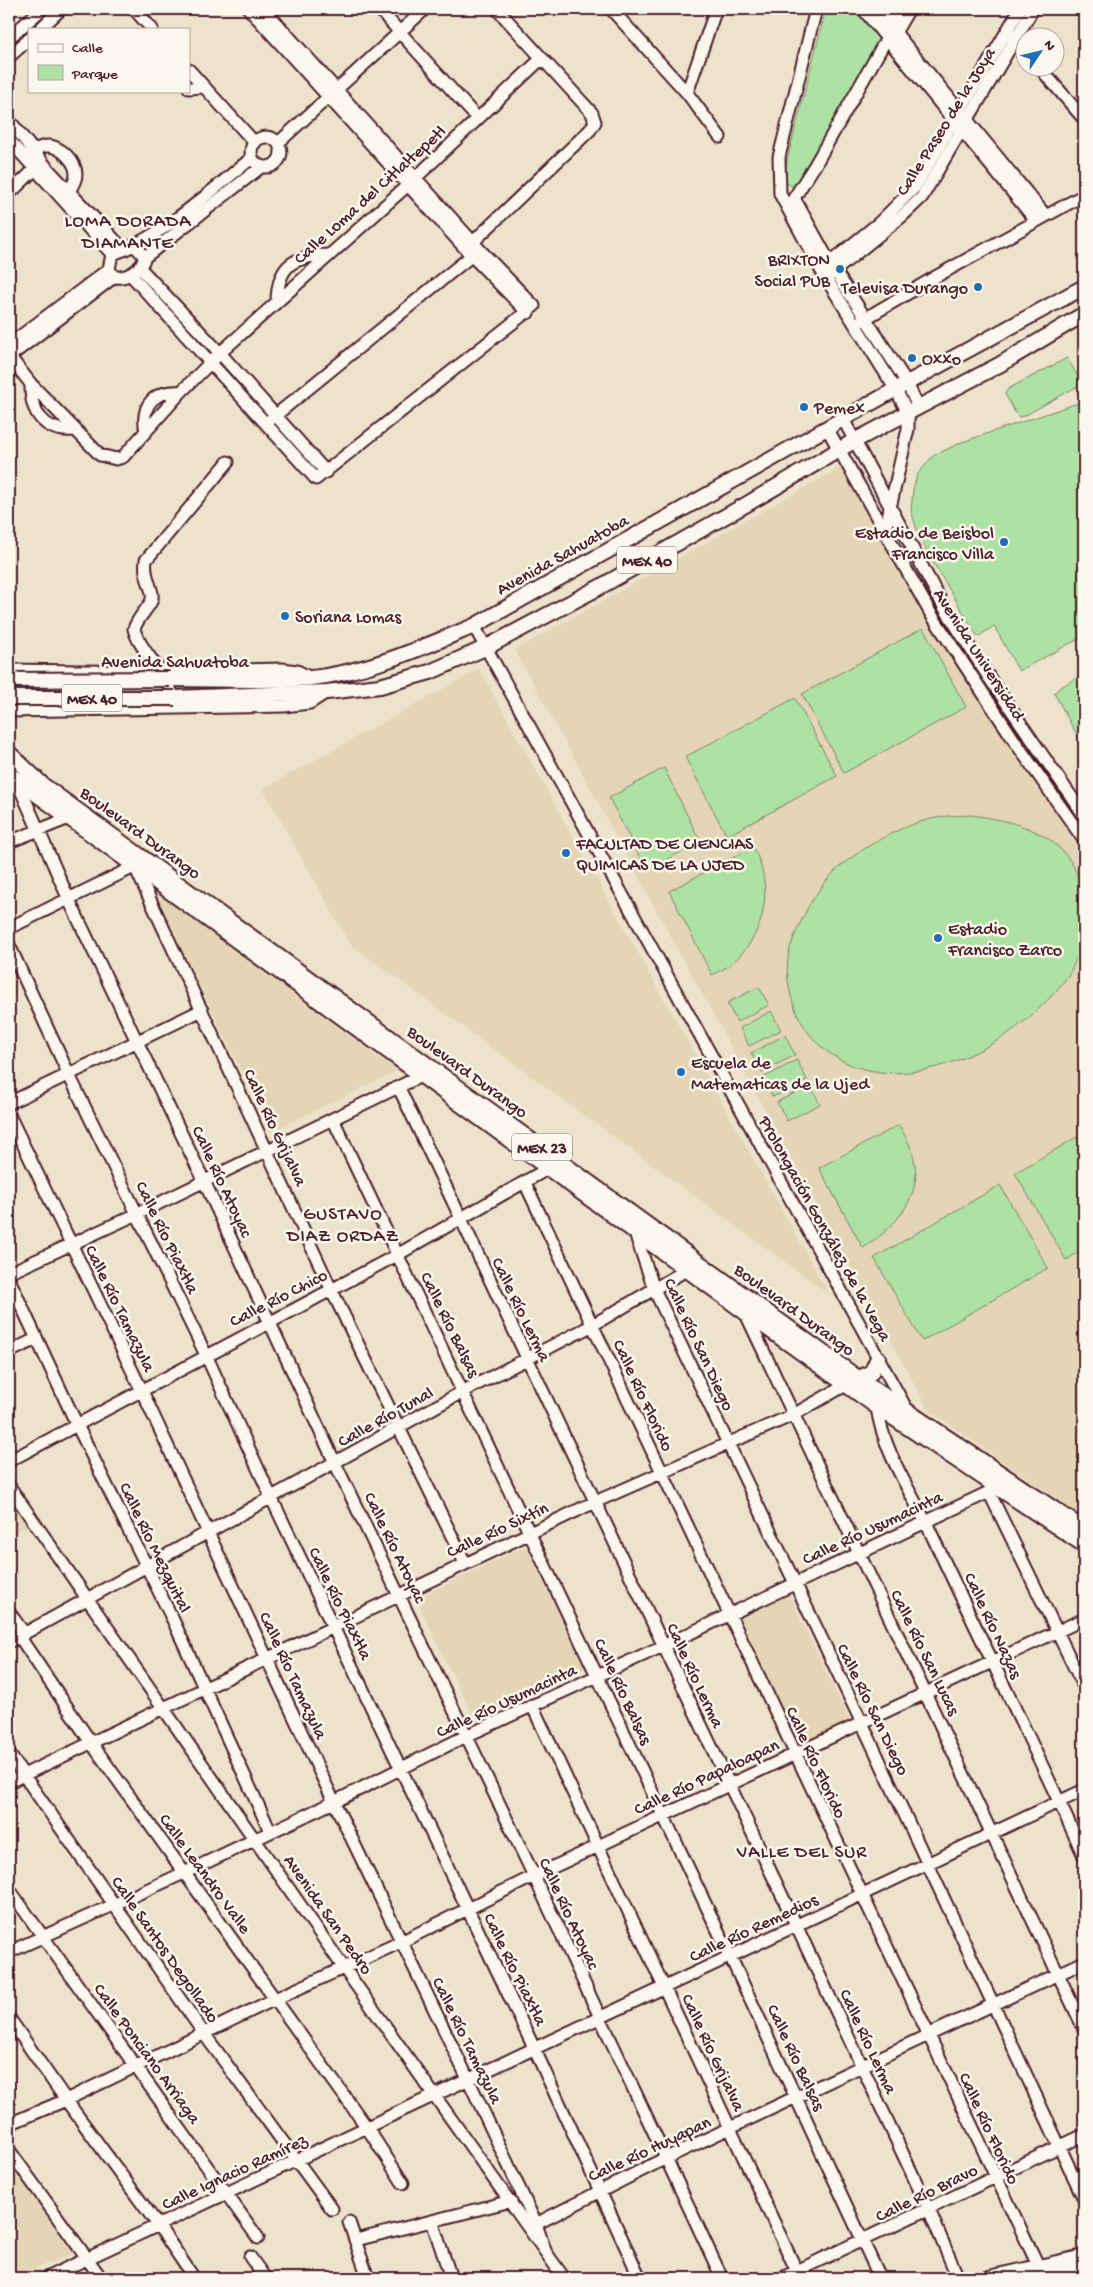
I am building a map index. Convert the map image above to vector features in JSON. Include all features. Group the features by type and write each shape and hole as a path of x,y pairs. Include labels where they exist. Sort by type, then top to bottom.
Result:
{"main road":[{"name":"Avenida Sahuatoba","path":"9,680 164,675 311,678 369,666 409,653 474,626 901,386 1084,287"},
{"name":"Avenida Sahuatoba","path":"10,706 173,703 327,692 380,686 430,672 485,648 747,504 854,441 999,365 1084,314"},
{"name":"Boulevard Durango","path":"9,753 44,786 148,859 699,1262 852,1381 876,1407 994,1483 1084,1545"},
{"name":"Boulevard Durango","path":"13,778 746,1314 852,1381 908,1412 994,1483 1084,1529"},
{"path":"852,1381 871,1373 878,1358"},
{"path":"989,2278 1040,2273 1084,2257"},
{"path":"1050,2278 1084,2270"}],"street":[{"path":"35,26 42,9"},
{"path":"35,26 61,9"},
{"path":"134,9 151,28"},
{"path":"135,246 138,266 210,363 316,479 531,309 333,94 249,9"},
{"path":"264,9 333,94"},
{"path":"379,9 478,119"},
{"path":"278,143 425,9"},
{"path":"266,424 475,249 590,130 595,122 592,113 541,60 497,9"},
{"path":"611,9 687,93 720,137"},
{"path":"687,93 716,9"},
{"path":"816,9 780,157 778,184 782,199 861,321 901,386 913,410 885,530"},
{"path":"863,9 889,34 960,111 965,126 1041,219"},
{"path":"876,9 889,34 954,121 965,126"},
{"path":"794,198 889,34 899,9"},
{"path":"889,34 909,9"},
{"name":"Calle Paseo de la Joya","path":"828,271 909,194 1020,9"},
{"name":"Calle Paseo de la Joya","path":"828,271 901,217 922,197 1033,9"},
{"path":"9,38 28,29"},
{"path":"1007,31 1015,40"},
{"path":"9,56 28,40"},
{"name":"Calle Loma del Citlaltepetl","path":"75,430 100,455 116,460 130,451 181,392 220,353 412,181 541,60"},
{"path":"190,71 255,143"},
{"path":"1049,78 1084,119"},
{"path":"190,88 204,87"},
{"path":"9,120 32,151 68,192 124,250"},
{"path":"269,138 278,143 281,154 277,164 266,168 257,162 251,153 259,139 269,138"},
{"path":"9,140 34,170 112,254 112,273"},
{"path":"32,151 48,145 56,147 66,156 73,164 76,173 75,181 68,192"},
{"path":"75,430 31,384 9,354 112,273 138,266 196,210 257,162"},
{"path":"9,194 34,170"},
{"path":"861,321 1084,195"},
{"path":"782,199 794,198"},
{"path":"794,198 828,271"},
{"path":"112,254 135,246 196,210"},
{"path":"277,301 279,279 290,264 308,255 329,255"},
{"path":"138,266 220,353 326,472"},
{"path":"31,384 32,404 40,418 48,425 59,430 75,430"},
{"path":"146,432 144,415 150,403 163,392 181,392"},
{"name":"Avenida Universidad","path":"843,419 944,607 988,676 1081,811"},
{"name":"Avenida Universidad","path":"827,428 931,614 1018,746 1084,840"},
{"path":"173,703 171,687 164,675 142,649 134,629 138,616 151,602 153,597 144,573 146,560 228,462"},
{"path":"931,614 944,607"},
{"name":"Prolongación González de la Vega","path":"474,626 683,1008 769,1158 908,1412 910,1428"},
{"path":"9,670 164,675"},
{"path":"9,686 22,670"},
{"name":"Calle Río Atoyac","path":"13,778 335,1463 534,1876 722,2278"},
{"path":"1066,814 1081,811"},
{"path":"9,842 38,832 83,812"},
{"path":"9,928 69,900 148,859"},
{"name":"Calle Río Grijalva","path":"135,867 332,1289 465,1563"},
{"name":"Calle Río Piaxtla","path":"9,945 69,1075 206,1355 272,1499 534,2048 640,2278"},
{"path":"9,1103 202,1010"},
{"path":"9,1273 137,1214 434,1070"},
{"name":"Calle Río Lerma","path":"399,1088 796,1925 929,2210 958,2278"},
{"name":"Calle Río Tamazula","path":"9,1115 141,1389 334,1802 468,2080 532,2226 544,2250 564,2278"},
{"name":"Calle Río Balsas","path":"333,1119 464,1392 880,2278"},
{"name":"Calle Río Chico","path":"9,1461 269,1321 397,1255 561,1161"},
{"name":"Calle Río Florido","path":"525,1183 1040,2273"},
{"name":"Calle Río San Diego","path":"635,1233 654,1289 793,1583 862,1723 1084,2199"},
{"name":"Calle Río Tunal","path":"17,1637 145,1566 272,1499 464,1392 591,1326 699,1262"},
{"name":"Calle Río Mezquital","path":"9,1279 36,1340 205,1688 270,1832"},
{"name":"Calle Río San Lucas","path":"736,1290 793,1415 926,1692 1084,2029"},
{"path":"9,1352 36,1340"},
{"name":"Calle Río Sixtín","path":"9,1782 92,1744 530,1532 793,1415 852,1381"},
{"name":"Calle Río Nazas","path":"876,1407 884,1439 1060,1801 1084,1856"},
{"path":"994,1483 1057,1632 1084,1688"},
{"name":"Calle Río Usumacinta","path":"9,1952 184,1873 254,1838 401,1770 466,1736 663,1646 925,1521 994,1483"},
{"name":"Avenida San Pedro","path":"9,1486 344,1968 511,2201 532,2226"},
{"name":"Calle Leandro Valle","path":"9,1612 17,1637 368,2129 403,2183"},
{"name":"Calle Río Papaloapan","path":"9,2124 66,2100 204,2035 275,1999 401,1942 466,1908 1084,1619"},
{"name":"Calle Río Grijalva","path":"532,1705 798,2275"},
{"name":"Calle Santos Degollado","path":"9,1754 115,1904 204,2035 332,2209"},
{"name":"Calle Río Remedios","path":"436,2095 1084,1790"},
{"name":"Calle Ponciano Arriaga","path":"9,1889 258,2238"},
{"name":"Calle Río Huyapan","path":"532,2226 666,2158 862,2068 1084,1962"},
{"path":"9,2018 194,2278"},
{"name":"Calle Ignacio Ramírez","path":"46,2278 368,2129 436,2095"},
{"name":"Calle Río Bravo","path":"782,2278 798,2275 863,2241 1084,2135"},
{"path":"9,2150 101,2278"},
{"path":"356,2240 511,2201"},
{"path":"432,2221 449,2278"},
{"path":"349,2222 368,2278"},
{"path":"250,2257 265,2278"}],"shaded area":[{"path":"845,465 932,626 1084,846 1084,1518 928,1409 515,650"},
{"path":"479,669 829,1294 350,944 263,789"},
{"path":"153,890 397,1071 271,1132"},
{"path":"9,1497 28,1525 9,1536"},
{"path":"526,1546 585,1668 475,1721 416,1599"},
{"path":"787,1591 850,1721 800,1745 737,1615"},
{"path":"9,2162 73,2254 9,2278"}],"green space":[{"path":"826,9 859,9 882,37 795,188 782,180"},
{"path":"1067,358 1081,381 1080,385 1019,417 1005,394 1008,389"},
{"name":"Estadio de Beisbol Francisco Villa","path":"1084,401 1084,636 1019,671 994,626 978,637 928,554 911,511 913,490 917,475 933,456 962,442"},
{"path":"923,628 966,707 844,773 802,694"},
{"path":"1084,674 1084,748 1054,693 1059,688"},
{"path":"795,698 837,776 727,836 685,757"},
{"path":"664,768 700,841 647,871 609,798"},
{"name":"Estadio Francisco Zarco","path":"971,815 1015,824 1034,831 1051,841 1065,853 1075,870 1082,890 1084,915 1080,947 1075,963 1067,977 1047,1001 1021,1024 992,1044 960,1059 927,1069 894,1073 862,1068 832,1055 810,1035 795,1008 790,993 788,963 790,948 796,931 810,904 825,882 838,868 875,842 899,830 924,821 945,816"},
{"path":"753,847 764,877 764,908 760,924 744,951 730,965 712,975 669,891"},
{"path":"759,987 769,1005 737,1022 727,1003"},
{"path":"771,1011 781,1030 749,1046 740,1028"},
{"path":"785,1035 795,1055 762,1072 751,1053"},
{"path":"797,1060 807,1080 773,1097 763,1078"},
{"path":"810,1085 820,1104 787,1121 777,1102"},
{"path":"899,1125 914,1159 916,1177 913,1190 909,1202 902,1213 884,1233 863,1248 819,1168"},
{"path":"1084,1133 1084,1249 1066,1260 1015,1173"},
{"path":"1000,1185 1048,1268 922,1341 874,1258"}],"place":[{"name":"BRIXTON Social PUB","path":"840,269"},
{"name":"Televisa Durango","path":"978,287"},
{"name":"Oxxo","path":"912,358"},
{"name":"Pemex","path":"804,407"},
{"name":"Estadio de Beisbol Francisco Villa","path":"1004,542"},
{"name":"Soriana Lomas","path":"285,616"},
{"name":"FACULTAD DE CIENCIAS QUIMICAS DE LA UJED","path":"566,853"},
{"name":"Estadio Francisco Zarco","path":"938,938"},
{"name":"Escuela de Matematicas de la Ujed","path":"681,1072"}],"district":[{"name":"LOMA DORADA DIAMANTE","path":"128,230"},
{"name":"GUSTAVO DIAZ ORDAZ","path":"343,1223"},
{"name":"VALLE DEL SUR","path":"802,1850"}]}
